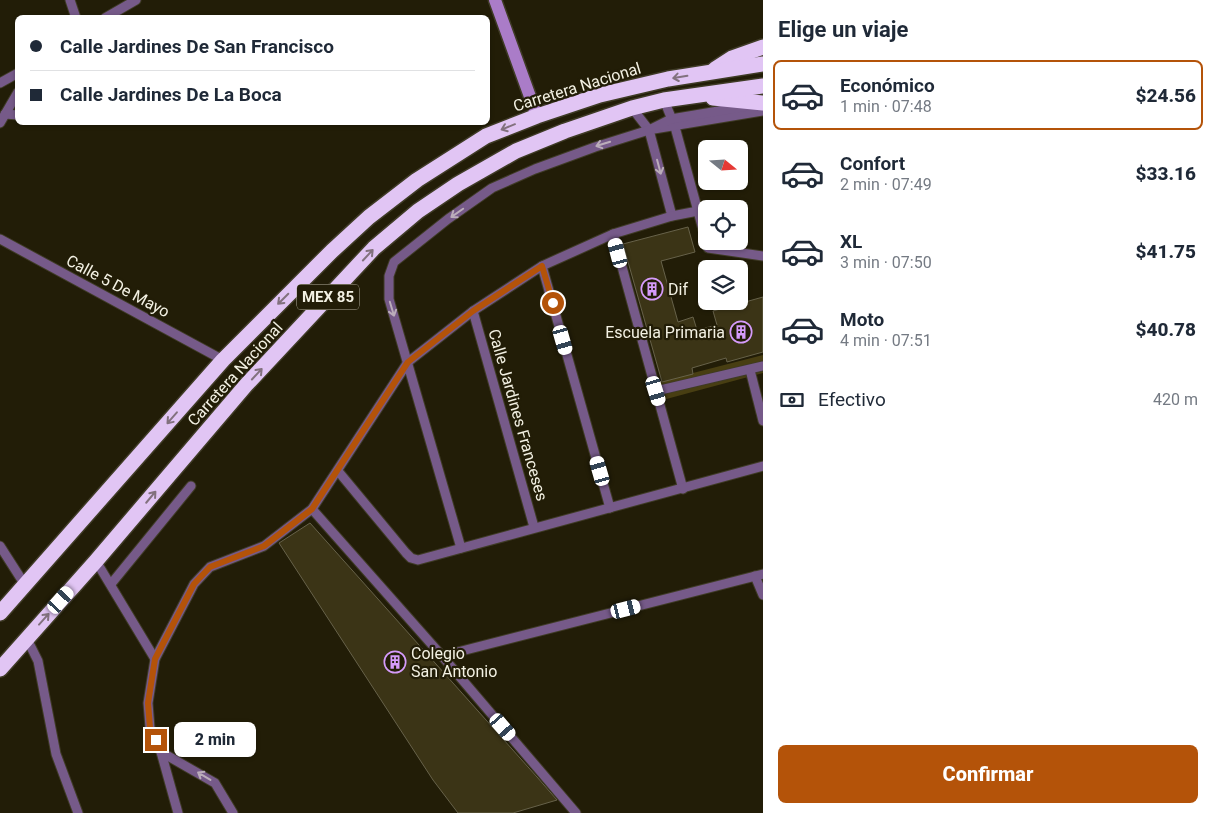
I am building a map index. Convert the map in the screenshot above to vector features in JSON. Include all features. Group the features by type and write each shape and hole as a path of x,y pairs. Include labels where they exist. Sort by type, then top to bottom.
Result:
{"highway":[{"name":"MEX 85","path":"710,72 732,58 763,47"},
{"name":"Carretera Nacional","path":"0,613 223,360 332,251 376,212 417,180 486,136 537,116 600,95 668,79 763,64"},
{"name":"Carretera Nacional","path":"2,666 96,561 246,385 374,248 418,211 458,184 516,152 565,130 632,108 664,100 763,86"},
{"name":"MEX 85","path":"689,96 763,103"},
{"name":"MEX 85","path":"0,682 2,666"}],"main road":[{"path":"496,0 537,116"}],"street":[{"path":"70,0 75,15"},
{"path":"110,15 136,0"},
{"path":"0,83 15,75"},
{"path":"0,123 15,98"},
{"path":"178,813 161,752 150,728 148,703 155,659 194,584 210,567 264,546 312,509 408,362 473,311 542,266 613,234 672,216 698,211 673,123 664,100"},
{"path":"461,548 389,299 389,276 394,262 448,219 492,188 569,156 649,130 763,103"},
{"path":"632,108 649,130 672,216"},
{"path":"673,123 763,111"},
{"path":"6,114 15,115"},
{"path":"613,234 683,489"},
{"name":"Calle 5 De Mayo","path":"0,239 223,360"},
{"path":"722,250 763,256"},
{"path":"542,266 610,508"},
{"name":"Calle Jardines Franceses","path":"473,311 534,528"},
{"path":"656,391 763,366"},
{"path":"750,370 763,421"},
{"path":"338,471 411,558 423,560 763,466"},
{"path":"111,584 191,486"},
{"path":"312,509 442,656 576,813"},
{"path":"0,546 25,585"},
{"path":"96,561 155,659"},
{"path":"442,656 759,575 763,595"},
{"path":"27,639 38,661 56,754 78,813"},
{"path":"161,752 215,783 233,813"}],"shaded area":[{"path":"763,355 763,373 659,401 654,383"}],"building":[{"name":"Dif","path":"688,227 695,252 661,261 678,322 693,317 697,330 717,325 713,311 748,310 748,301 763,297 763,352 727,362 726,358 692,368 693,374 662,382 623,244"},
{"name":"Colegio San Antonio","path":"310,523 557,800 513,813 458,813 433,780 279,543"}],"place":[{"name":"Dif","path":"652,289"},
{"name":"Escuela Primaria","path":"741,332"},
{"name":"Colegio San Antonio","path":"395,662"}],"route":[{"path":"156,740 150,728 148,703 155,659 194,584 210,567 264,546 312,509 408,362 473,311 542,266 553,303"}]}
